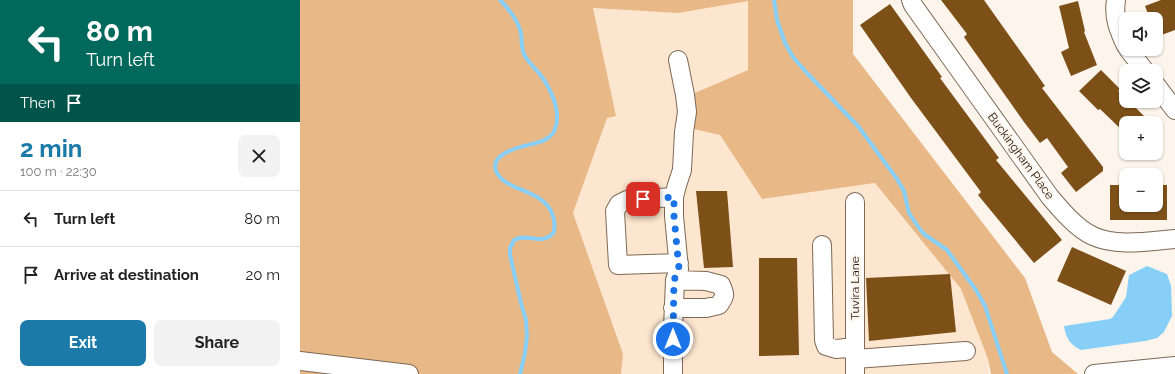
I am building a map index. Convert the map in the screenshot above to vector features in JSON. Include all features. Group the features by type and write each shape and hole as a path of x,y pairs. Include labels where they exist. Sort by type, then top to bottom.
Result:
{"street":[{"name":"Buckingham Place","path":"911,0 922,18 1050,197 1073,222 1093,236 1110,241 1125,242 1175,239"},
{"path":"1116,0 1117,27 1119,31"},
{"path":"1133,56 1140,64"},
{"path":"673,374 674,280 679,269 674,216 674,197 682,170 684,132 687,112 686,95 678,60"},
{"path":"1163,94 1175,110"},
{"path":"674,197 627,200 619,204 615,211 618,265 679,263"},
{"name":"Tuvira Lane","path":"855,202 855,360"},
{"path":"822,245 824,340 826,346 836,349 855,360 966,351"},
{"path":"673,308 706,308 719,305 725,297 725,293 721,285 706,281 674,280"},
{"path":"300,361 409,374"},
{"path":"1094,374 1175,366"}],"shaded area":[{"path":"300,0 853,0 853,54 1025,278 1052,352 1078,374 991,374 988,359 961,289 875,183 762,199 720,135 694,129 690,95 748,70 748,1 678,13 593,8 616,116 607,118 573,213 623,354 621,374 300,374"},
{"path":"748,1 748,70 690,95 720,135 762,199 875,183 961,289 988,359 989,374 621,374 623,354 573,213 607,117 616,116 593,8 678,13"}],"water":[{"path":"1147,266 1167,274 1171,286 1172,316 1164,332 1157,338 1145,341 1081,350 1071,343 1067,338 1064,326 1110,319 1113,317 1126,297 1129,275"}],"building":[{"path":"941,0 984,0 1045,86 1042,88 1103,167 1103,171 1076,192 1061,173 1068,167 1047,138 1040,143 1024,122 964,37 967,34"},
{"path":"1161,0 1175,0 1175,30 1163,34 1163,12 1147,12 1145,6"},
{"path":"1078,1 1084,32 1097,65 1071,76 1061,52 1069,48 1059,6"},
{"path":"890,4 942,77 940,78 999,158 996,160 1062,240 1034,263 978,195 981,192 911,98 860,25"},
{"path":"1101,70 1119,88 1119,108 1136,108 1144,116 1119,116 1119,127 1100,109 1098,110 1079,91"},
{"path":"1110,185 1119,185 1119,212 1163,212 1163,185 1167,185 1167,220 1110,220"},
{"path":"696,191 727,191 733,267 704,268"},
{"path":"1072,247 1126,271 1111,305 1057,281"},
{"path":"759,258 797,258 799,355 759,356"},
{"path":"950,274 956,332 869,341 866,278"}],"waterway":[{"path":"500,0 518,24 524,54 539,73 551,92 557,115 555,129 550,136 542,141 509,151 498,159 495,164 496,171 500,178 546,203 551,211 554,221 554,232 549,236 540,239 524,237 519,238 514,240 510,248 510,255 526,320 527,336 520,374"},
{"path":"774,0 777,20 785,43 793,57 858,126 897,179 904,191 909,213 919,228 924,234 947,250 976,290 985,306 1007,374"}],"route":[{"path":"643,199 674,197 674,216 679,269 674,280 673,339"}]}
